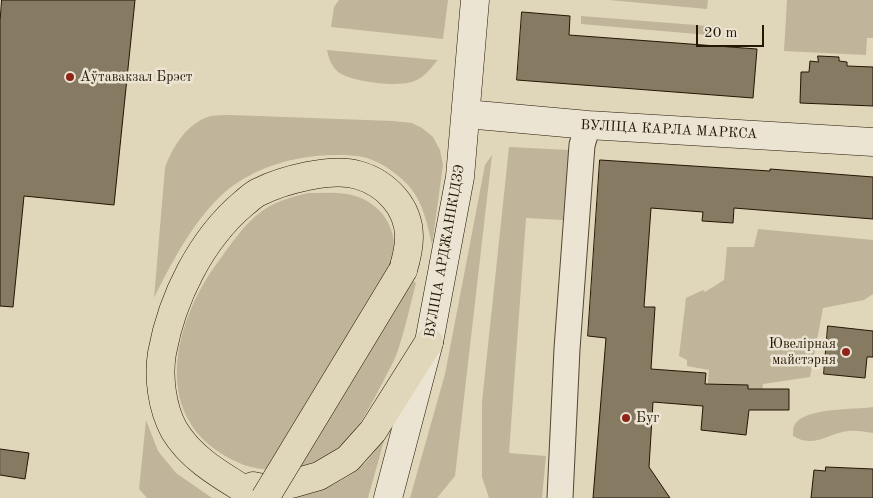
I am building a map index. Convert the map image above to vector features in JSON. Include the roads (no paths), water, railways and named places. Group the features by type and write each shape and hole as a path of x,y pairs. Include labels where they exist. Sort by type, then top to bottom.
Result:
{"main road":[{"name":"ВУЛІЦА АРДЖАНІКІДЗЭ","path":"388,498 429,342 460,177 476,0"},
{"name":"ВУЛІЦА КАРЛА МАРКСА","path":"466,114 588,125 873,142"},
{"path":"258,498 189,452 174,429 166,408 161,381 162,354 176,304 191,270 211,239 231,214 257,192 288,180 318,174 357,174 372,180 388,190 400,204 409,236 408,253 403,270 265,498"},
{"path":"235,483 263,488 292,484 319,476 348,459 373,430 429,342"}],"street":[{"path":"560,498 561,456 582,145 588,125"}],"place":[{"name":"Аўтавакзал Брэст","path":"70,77"},
{"name":"Ювелірная майстэрня","path":"846,352"},
{"name":"Буг","path":"626,418"}]}
